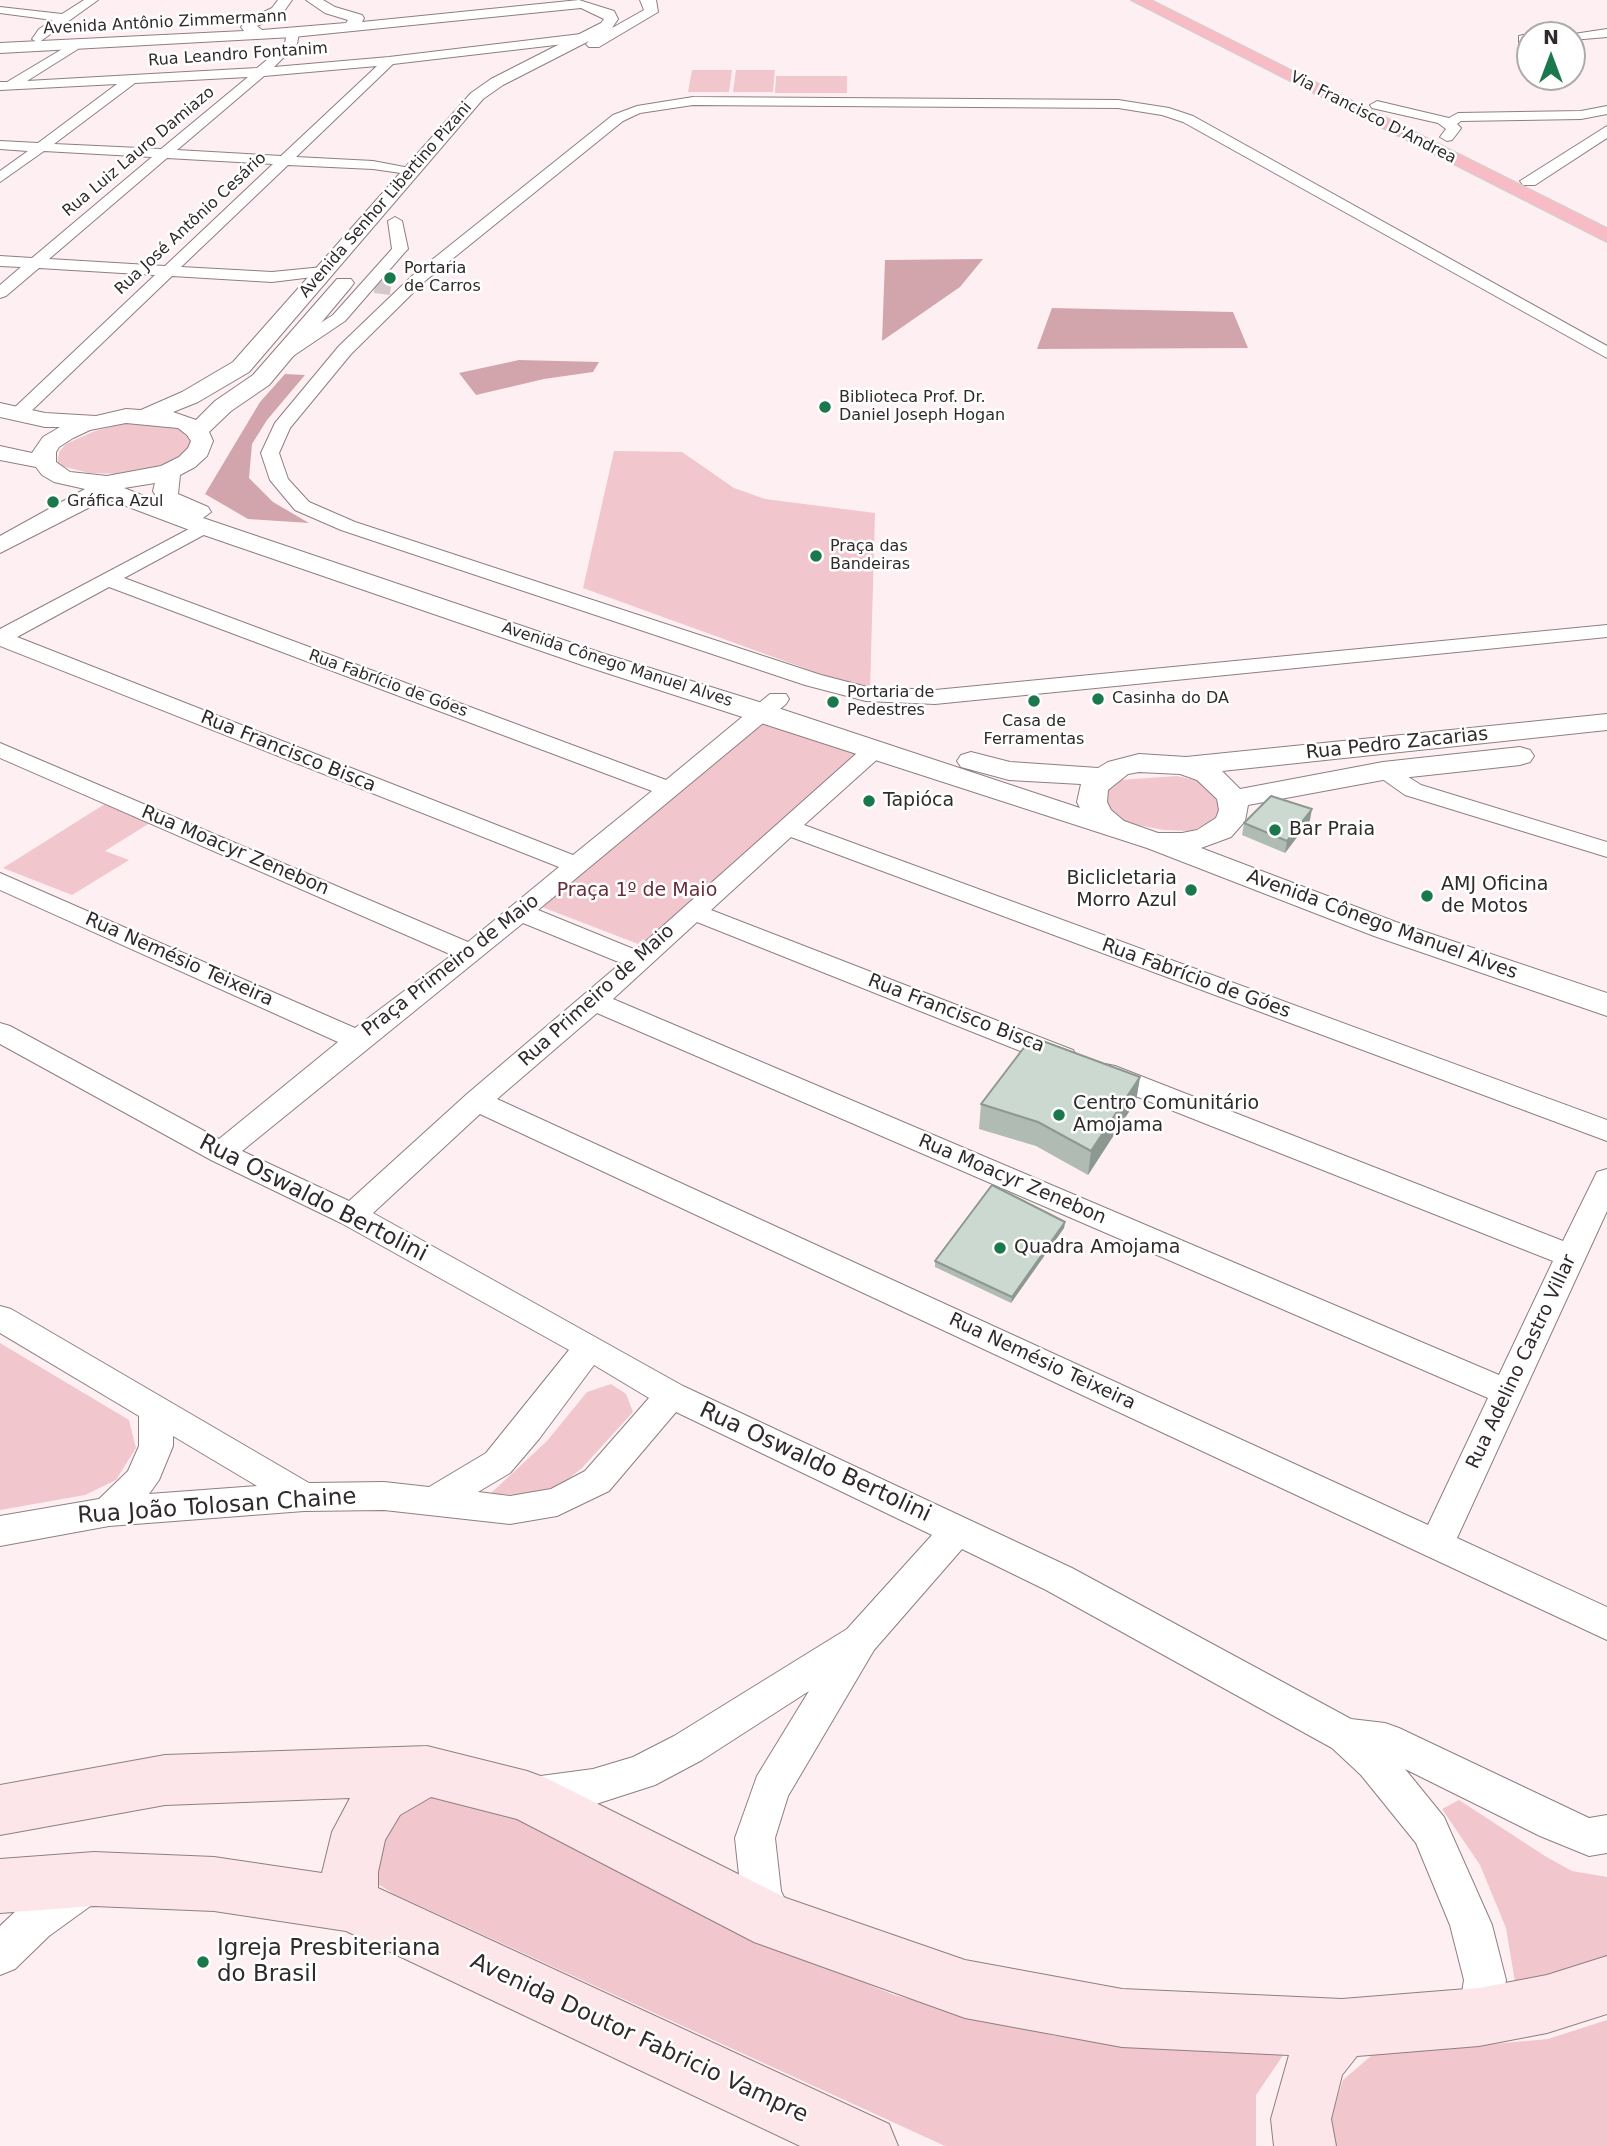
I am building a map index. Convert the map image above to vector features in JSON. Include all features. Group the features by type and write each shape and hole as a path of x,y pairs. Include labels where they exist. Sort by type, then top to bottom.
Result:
{"highway":[{"name":"Via Francisco D'Andrea","path":"1139,0 1607,236"},
{"name":"Via Francisco D'Andrea","path":"1168,0 1377,105 1447,131 1529,181 1607,219"}],"main road":[{"path":"350,1904 349,1872 359,1832 381,1797 427,1770"},
{"path":"0,1810 165,1780 427,1770 527,1796 774,1922 965,1989 1122,2018 1342,2028 1479,2017 1547,2004 1607,1985"},
{"name":"Avenida Doutor Fabricio Vampre","path":"0,1886 94,1879 214,1884 350,1904 867,2146"},
{"path":"1305,2146 1301,2119 1316,2061 1342,2028"}],"street":[{"path":"38,39 43,32 92,0"},
{"path":"313,0 357,18 356,23 340,29"},
{"name":"Avenida Antônio Zimmermann","path":"0,40 169,33 254,20 293,9 418,12 545,0"},
{"name":"Avenida Antônio Zimmermann","path":"0,48 293,33 578,2 615,3"},
{"name":"Avenida Senhor Libertino Pizani","path":"146,416 190,397 241,367 477,96 606,26 611,19 609,14 600,9 578,2"},
{"name":"Avenida Senhor Libertino Pizani","path":"473,129 491,108 517,87 647,4"},
{"path":"0,10 63,18"},
{"path":"254,20 248,27 251,30 274,34"},
{"name":"Rua Luiz Lauro Damiazo","path":"0,293 283,53 290,44 293,33"},
{"path":"1586,35 1607,33"},
{"name":"Rua Leandro Fontanim","path":"3,88 389,61 581,38"},
{"path":"3,88 74,46"},
{"name":"Rua Leandro Fontanim","path":"478,51 512,55 529,66"},
{"name":"Rua José Antônio Cesário","path":"9,412 166,271 389,61"},
{"path":"0,178 130,80"},
{"path":"287,352 339,318 618,118 637,110 692,101 1118,104 1164,111 1188,119 1607,353"},
{"path":"1447,131 1458,117 1581,115 1607,110"},
{"path":"1529,181 1607,131"},
{"path":"0,145 415,167"},
{"path":"400,215 400,248 391,280 345,350 281,427 270,453 279,480 302,506 348,526 813,680 866,694 935,697 1607,631"},
{"name":"Avenida Senhor Libertino Pizani","path":"378,241 400,215"},
{"path":"0,261 272,277 323,272"},
{"name":"Avenida Senhor Libertino Pizani","path":"197,431 223,406 261,380 353,272"},
{"path":"272,277 309,288"},
{"path":"9,412 45,420 146,416 186,423 197,431 202,440 199,451 187,462 169,471 139,480 103,483 62,477 50,470 44,462 44,452 51,442 83,425 105,419"},
{"path":"5,456 44,462"},
{"name":"Avenida Cônego Manuel Alves","path":"169,471 165,491 168,498 178,505 770,705 874,750 1146,839 1385,929 1607,1005"},
{"path":"0,546 88,499 103,483"},
{"name":"Avenida Cônego Manuel Alves","path":"103,483 118,495 204,527 595,660 1009,771 1103,777"},
{"path":"0,638 204,527"},
{"name":"Rua Fabrício de Góes","path":"107,579 669,789"},
{"name":"Rua Francisco Bisca","path":"0,638 576,865"},
{"name":"Praça Primeiro de Maio","path":"221,1153 358,1040 471,953 770,705"},
{"name":"Rua Pedro Zacarias","path":"1186,766 1607,722"},
{"path":"874,750 883,745 894,744 950,755"},
{"name":"Rua Pedro Zacarias","path":"1233,799 1383,771 1607,746"},
{"name":"Rua Moacyr Zenebon","path":"0,750 471,953"},
{"name":"Rua Primeiro de Maio","path":"352,1215 874,750"},
{"path":"1139,763 1186,766 1215,780 1233,799 1234,810 1230,821 1220,831 1205,838 1182,842 1146,839 1113,827 1092,802 1093,788 1103,777 1118,768 1139,763"},
{"path":"1383,771 1413,790 1607,850"},
{"name":"Rua Fabrício de Góes","path":"786,827 1607,1131"},
{"name":"Avenida Cônego Manuel Alves","path":"1205,838 1263,868 1607,988"},
{"name":"Rua Nemésio Teixeira","path":"0,881 358,1040"},
{"name":"Rua Francisco Bisca","path":"692,911 1571,1256"},
{"path":"519,912 638,960"},
{"name":"Rua Moacyr Zenebon","path":"594,1000 1507,1392"},
{"name":"Rua Oswaldo Bertolini","path":"0,1032 221,1153 352,1215 671,1395 1059,1579 1346,1736 1375,1762 1430,1829 1471,1925 1485,1980 1479,2017"},
{"name":"Rua Nemésio Teixeira","path":"477,1101 1607,1624"},
{"name":"Rua Adelino Castro Villar","path":"1436,1545 1607,1179"},
{"path":"0,1318 304,1497"},
{"path":"434,1501 498,1463 527,1430 590,1347"},
{"name":"Rua João Tolosan Chaine","path":"0,1531 109,1512 304,1497 384,1496 510,1510 556,1502 597,1481 671,1395"},
{"path":"109,1512 142,1480 156,1446 155,1409"},
{"path":"774,1922 761,1893 755,1838 771,1789 861,1639 957,1531"},
{"path":"527,1796 593,1787 640,1772 688,1748 861,1639"},
{"path":"1346,1736 1385,1740 1554,1823 1589,1837 1607,1834"},
{"path":"0,1954 34,1922 94,1879"}],"green space":[{"path":"692,70 732,70 729,92 688,92"},
{"path":"736,70 775,70 773,92 733,92"},
{"path":"776,76 847,76 847,93 775,93"},
{"path":"131,422 186,426 198,441 168,467 128,474 89,473 57,465 59,452 66,444 95,431"},
{"path":"614,451 682,452 734,488 765,499 875,513 870,692 583,588"},
{"name":"Praça 1º de Maio","path":"762,724 862,756 646,947 542,907"},
{"path":"1177,776 1202,782 1226,805 1217,819 1191,831 1164,830 1132,824 1113,816 1101,790 1119,780"},
{"path":"108,802 153,821 105,851 129,860 72,895 3,868"},
{"path":"0,1343 129,1420 136,1448 116,1480 85,1495 0,1510"},
{"path":"611,1384 626,1394 633,1412 582,1468 557,1488 524,1495 490,1494 547,1441 587,1392"},
{"path":"418,1793 477,1803 596,1851 745,1933 894,1995 1055,2036 1286,2051 1256,2095 1256,2146 945,2146 394,1894 373,1881 369,1830"},
{"path":"1459,1800 1572,1871 1607,1877 1607,1966 1517,1994 1506,1928 1480,1865 1442,1809"},
{"path":"1607,2020 1607,2146 1334,2146 1331,2117 1343,2080 1372,2055 1548,2039"}],"shaded area":[{"path":"983,259 960,287 882,341 885,260"},
{"path":"1052,308 1233,312 1248,348 1037,349"},
{"path":"519,360 599,362 593,372 544,379 476,395 459,373"},
{"path":"285,374 305,375 267,420 252,444 249,478 273,502 309,523 248,519 205,494 260,402"}],"building":[{"path":"1271,796 1312,809 1287,841 1244,823"},
{"name":"Centro Comunitário Amojama","path":"1032,1037 1140,1077 1091,1151 1038,1122 981,1104"},
{"name":"Quadra Amojama","path":"992,1185 1065,1222 1012,1297 935,1261"}],"tunnel":[{"path":"375,284 391,286"}],"place":[{"name":"Portaria de Carros","path":"390,278"},
{"name":"Biblioteca Prof. Dr. Daniel Joseph Hogan","path":"825,407"},
{"name":"Gráfica Azul","path":"53,502"},
{"name":"Praça das Bandeiras","path":"816,556"},
{"name":"Casinha do DA","path":"1098,699"},
{"name":"Casa de Ferramentas","path":"1034,701"},
{"name":"Portaria de Pedestres","path":"833,702"},
{"name":"Tapióca","path":"869,801"},
{"name":"Bar Praia","path":"1275,830"},
{"name":"Biclicletaria Morro Azul","path":"1191,890"},
{"name":"AMJ Oficina de Motos","path":"1427,896"},
{"name":"Centro Comunitário Amojama","path":"1059,1115"},
{"name":"Quadra Amojama","path":"1000,1248"},
{"name":"Igreja Presbiteriana do Brasil","path":"203,1962"}]}
